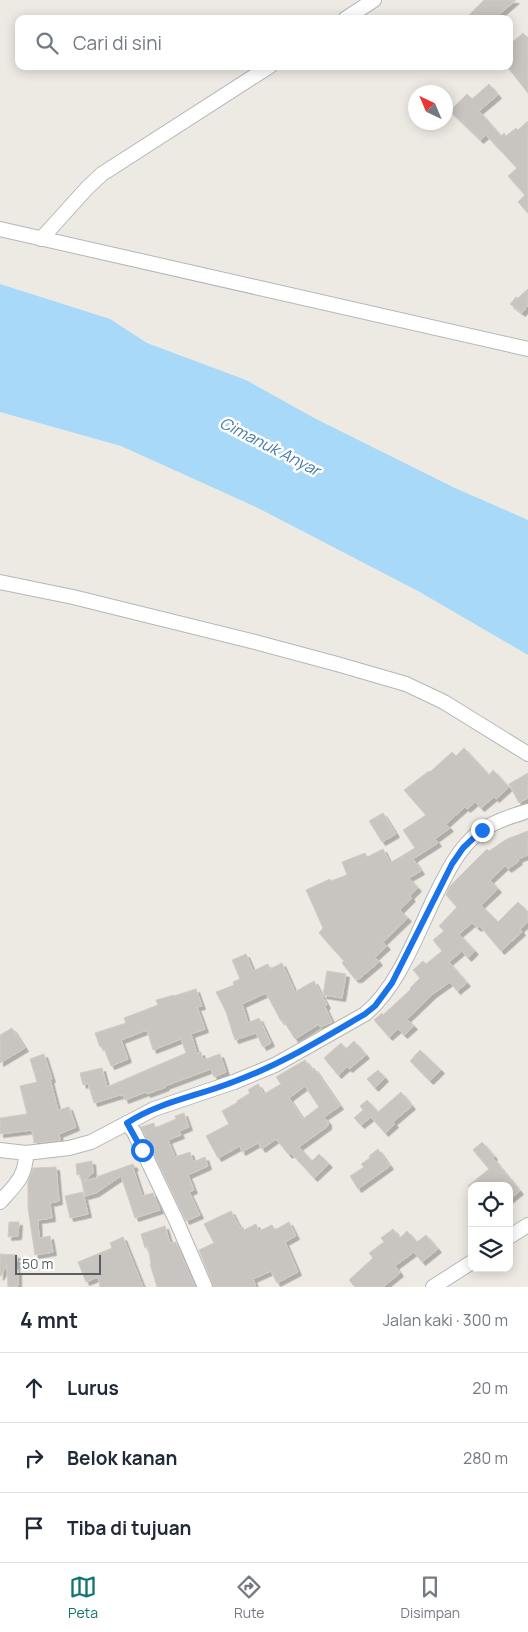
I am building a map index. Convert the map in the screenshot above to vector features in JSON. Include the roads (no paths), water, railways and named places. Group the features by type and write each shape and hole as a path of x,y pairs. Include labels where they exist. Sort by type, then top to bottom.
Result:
{"street":[{"path":"351,15 374,0"},
{"path":"41,239 102,174 264,70"},
{"path":"0,229 528,349"},
{"path":"0,582 73,597 255,642 406,684 444,702 528,754"},
{"path":"0,1150 26,1153 69,1148 91,1142 154,1109 234,1082 275,1065 365,1014 375,1006 392,983 436,892 463,848 482,830 496,822 528,811"},
{"path":"127,1123 134,1132 172,1211 205,1287"},
{"path":"0,1202 23,1173 26,1166 26,1153"},
{"path":"513,1234 528,1225"},
{"path":"434,1287 468,1265"}],"water":[{"name":"Cimanuk Anyar","path":"0,284 110,319 147,343 246,380 316,419 455,488 528,520 528,655 418,591 256,507 121,446 0,412"}]}
